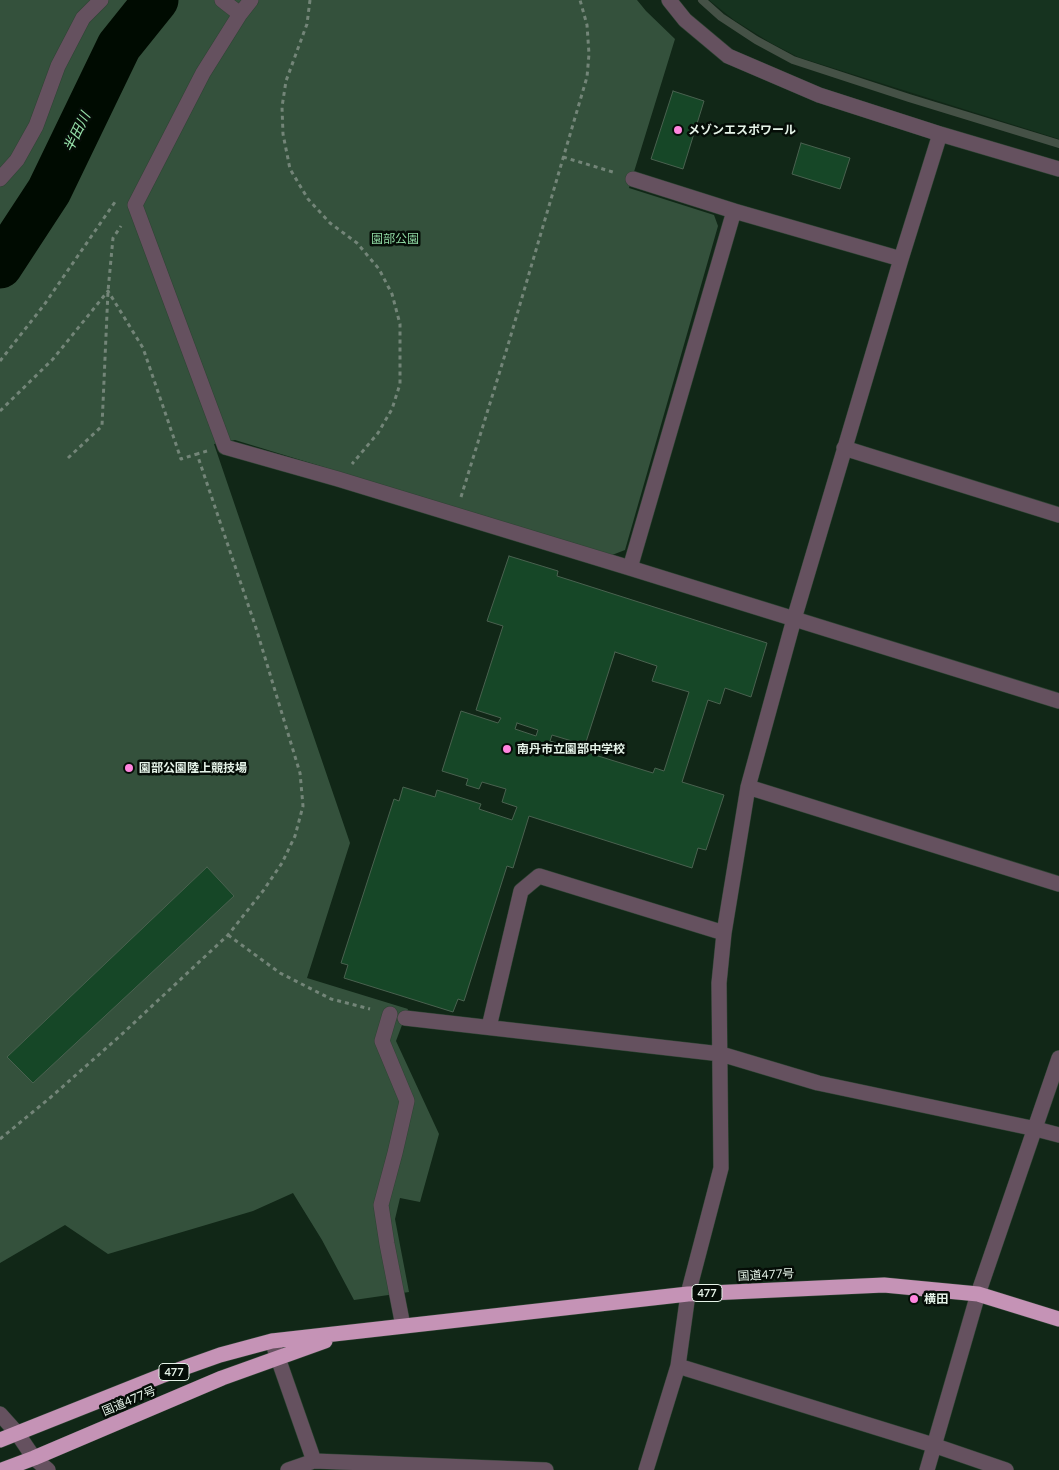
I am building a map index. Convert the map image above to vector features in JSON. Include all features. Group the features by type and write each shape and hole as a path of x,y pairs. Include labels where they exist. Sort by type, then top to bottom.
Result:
{"highway":[{"name":"国道477号","path":"1,1440 161,1376 220,1355 272,1340 688,1294 884,1285 978,1294 1059,1319"},
{"name":"国道477号","path":"2,1470 222,1378 353,1331"}],"street":[{"path":"0,178 18,160 36,126 58,66 83,18 101,0"},
{"path":"251,0 203,73 135,205 225,447 338,479 1059,701"},
{"path":"669,0 685,20 728,56 818,95 940,134 1059,168"},
{"path":"224,1 240,14"},
{"path":"646,1470 678,1366 688,1294 721,1168 719,983 724,933 748,788 794,619 844,448 900,259 940,134"},
{"path":"633,179 734,211 900,259"},
{"path":"630,568 734,211"},
{"path":"844,448 1059,515"},
{"path":"748,788 1059,884"},
{"path":"489,1028 521,891 539,876 724,933"},
{"path":"390,1014 382,1041 407,1101 396,1153 381,1205 403,1326"},
{"path":"405,1018 721,1054 818,1083 1059,1135"},
{"path":"927,1470 978,1294 1059,1058"},
{"path":"272,1340 314,1461"},
{"path":"678,1366 933,1445 1006,1470"},
{"path":"0,1414 17,1433 34,1458 48,1470"},
{"path":"288,1470 314,1461 546,1470"}],"path":[{"path":"310,0 307,24 286,82 282,108 283,134 290,168 308,199 330,223 357,243 379,269 392,294 400,324 400,384 392,409 378,433 338,479"},
{"path":"455,515 588,77 587,25 580,0"},
{"path":"563,157 633,179"},
{"path":"0,361 44,305 119,196 135,205 113,238 108,291 102,426 68,458"},
{"path":"0,411 53,359 108,291"},
{"path":"108,291 143,348 182,459 225,447"},
{"path":"0,1139 51,1097 228,935 264,891 282,863 295,836 303,806 300,773 256,628 197,454"},
{"path":"228,935 280,972 331,999 390,1014"}],"shaded area":[{"path":"709,0 1059,0 1059,139 798,57 734,20"}],"green space":[{"name":"園部公園","path":"0,0 637,0 675,39 629,188 714,215 718,226 625,550 612,555 235,440 214,444 350,843 307,978 408,1009 396,1041 439,1134 420,1202 400,1198 395,1219 409,1292 354,1300 322,1240 293,1193 253,1211 108,1254 65,1225 0,1263"}],"building":[{"name":"メゾンエスポワール","path":"673,91 704,101 683,169 651,159"},
{"path":"801,143 850,158 840,189 792,174"},
{"path":"509,556 558,571 557,576 767,643 751,697 725,688 720,704 708,700 682,782 724,795 706,850 698,848 692,868 529,816 513,868 507,866 464,1001 458,999 453,1012 344,978 348,965 341,963 394,799 399,801 403,787 435,797 437,790 481,804 479,809 512,820 517,807 502,802 506,789 482,782 479,789 466,785 468,779 442,771 461,711 498,723 501,718 476,710 503,626 487,621","holes":["615,652 657,666 652,681 689,692 664,771 655,768 653,773 550,741 552,735 585,745","517,723 538,730 536,736 515,729"]},
{"path":"207,867 234,896 33,1083 7,1057"}],"waterway":[{"name":"半田川","path":"0,266 49,191 119,46 156,0"},
{"path":"702,0 721,17 756,40 793,60 1059,144"}],"place":[{"name":"メゾンエスポワール","path":"678,130"},
{"name":"南丹市立園部中学校","path":"507,749"},
{"name":"園部公園陸上競技場","path":"129,768"},
{"name":"横田","path":"914,1299"}]}
